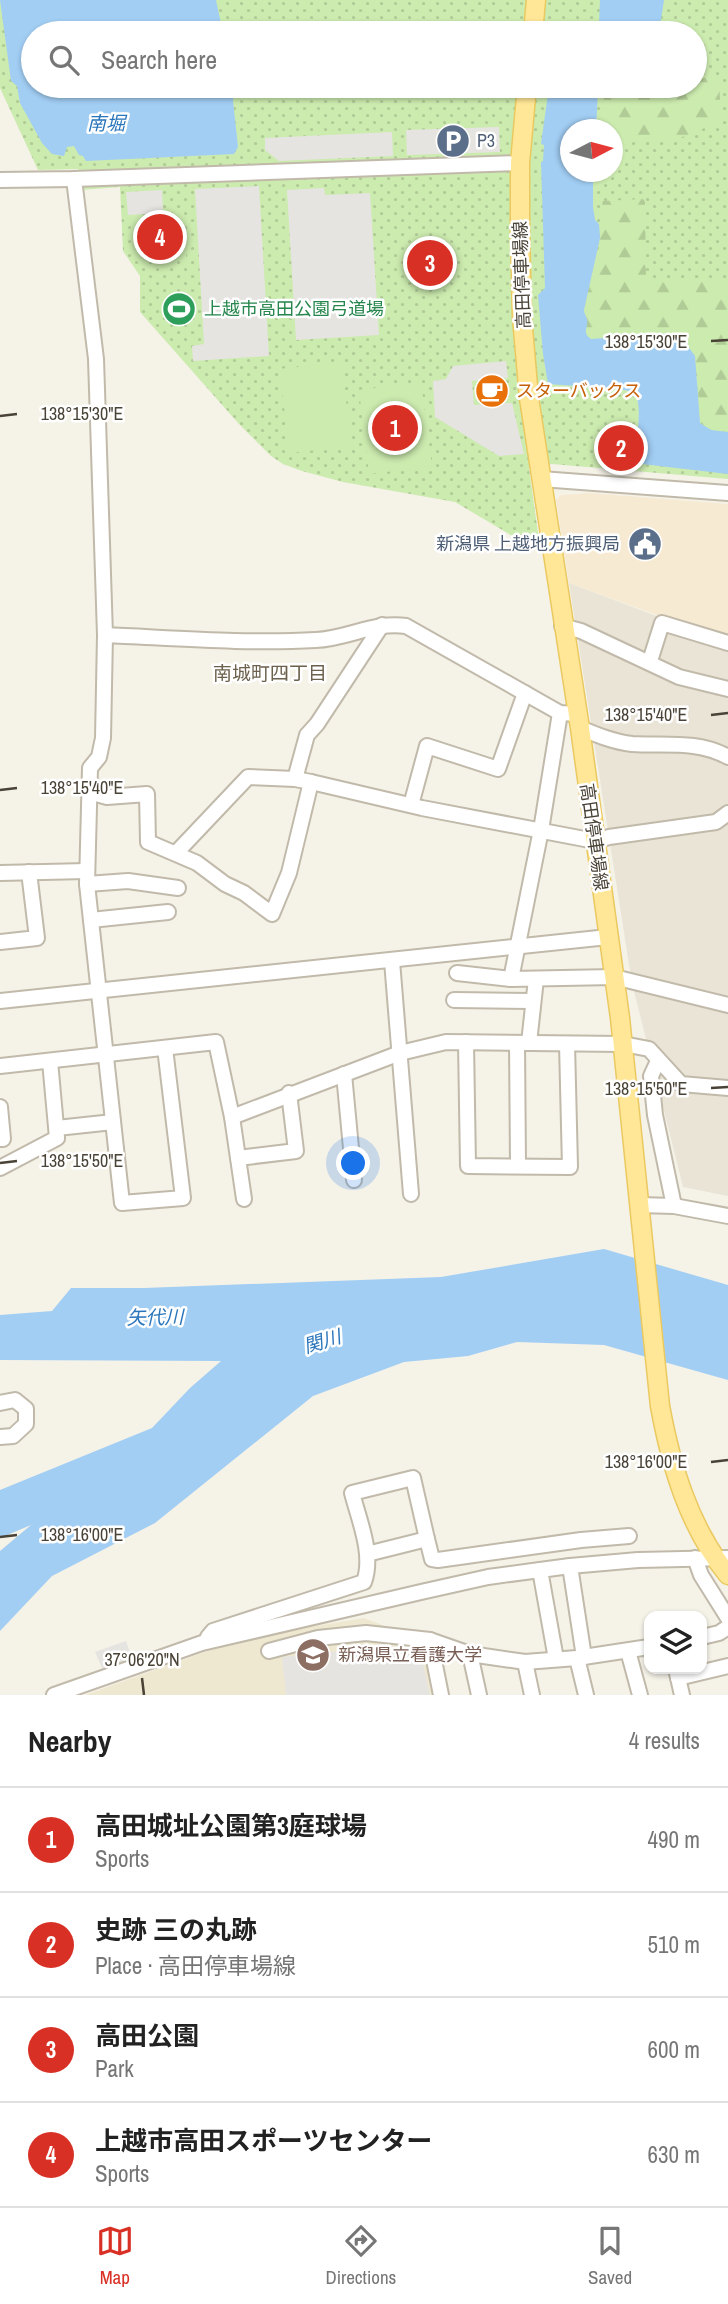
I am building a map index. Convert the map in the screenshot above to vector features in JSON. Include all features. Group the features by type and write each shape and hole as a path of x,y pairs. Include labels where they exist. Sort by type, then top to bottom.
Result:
{"main road":[{"path":"534,21 537,0"},
{"name":"高田停車場線","path":"526,98 520,163 522,317 529,398 562,625 572,718 595,841 623,1044 664,1428 690,1511 712,1556 728,1575"}],"street":[{"path":"0,180 520,163"},
{"path":"74,179 96,359 105,635 103,737 99,757 90,768 87,877 122,1203 183,1198 165,1048"},
{"path":"541,479 728,493"},
{"path":"650,662 662,623 728,643"},
{"path":"105,635 288,642 323,640 382,625 406,626 612,740 631,744 700,746 728,757"},
{"path":"295,779 307,736 382,625"},
{"path":"562,625 581,631 679,677 728,689"},
{"path":"411,805 427,747 498,769 524,693"},
{"path":"511,979 541,830 572,718"},
{"path":"176,853 247,777 295,779 595,841 609,836 716,822 728,813"},
{"path":"89,792 107,797 147,794 148,842 197,863 272,914 289,873 311,782"},
{"path":"0,942 37,938 29,872"},
{"path":"0,873 29,872 178,888"},
{"path":"91,920 168,912"},
{"path":"0,1001 608,937"},
{"path":"392,961 411,1194"},
{"path":"457,973 511,979 614,977 728,1006"},
{"path":"518,1166 523,1043 536,979"},
{"path":"454,1000 533,1001"},
{"path":"0,1066 216,1042 232,1116 244,1199"},
{"path":"232,1116 400,1054 446,1042 623,1044 649,1049 681,1084 728,1087"},
{"path":"466,1042 468,1166 570,1167 567,1044"},
{"path":"658,1060 652,1076 655,1115 674,1206"},
{"path":"0,1168 57,1138 50,1061"},
{"path":"344,1074 354,1180"},
{"path":"238,1158 296,1151 289,1093"},
{"path":"0,1107 3,1139 0,1139"},
{"path":"57,1128 113,1122"},
{"path":"640,1211 674,1206 728,1216"},
{"path":"0,1403 15,1401 26,1409 26,1423 13,1436 0,1437"},
{"path":"202,1643 213,1631 364,1582 367,1554 352,1493 413,1478 432,1559 438,1560 629,1536"},
{"path":"367,1554 427,1539"},
{"path":"54,1695 202,1643 488,1577 630,1560 712,1556"},
{"path":"712,1556 701,1576 728,1618"},
{"path":"570,1566 586,1695"},
{"path":"540,1570 556,1659"},
{"path":"707,1636 728,1627"},
{"path":"269,1651 318,1639 366,1633 430,1640 470,1654 524,1662 644,1648"},
{"path":"430,1640 441,1695"},
{"path":"628,1651 640,1695"},
{"path":"470,1654 479,1695"},
{"path":"524,1662 532,1695"},
{"path":"707,1669 728,1666"},
{"path":"677,1674 681,1695"}],"shaded area":[{"name":"P3","path":"499,127 500,152 407,155 406,130"},
{"path":"392,132 393,156 279,161 265,150 265,138"},
{"path":"259,186 269,356 193,361 192,346 204,344 195,189"},
{"path":"324,188 325,195 370,193 379,335 296,340 287,190"},
{"path":"162,190 163,213 128,215 126,192"},
{"path":"506,361 508,378 472,381 474,405 512,403 524,454 499,456 435,417 433,381 446,379 453,366"},
{"name":"新潟県 上越地方振興局","path":"589,493 728,504 728,638 698,630 569,583 556,500 561,495"},
{"path":"569,583 728,643 728,1196 683,1187 632,983"},
{"name":"新潟県立看護大学","path":"364,1618 427,1642 437,1695 85,1695 244,1638"},
{"path":"126,1641 133,1661 104,1672 95,1652"},
{"path":"419,1646 430,1695 286,1695 282,1657 377,1647 378,1651"}],"green space":[{"path":"0,0 728,0 728,479 552,464 529,468 540,547 536,550 455,502 343,482 283,464 271,456 239,424 140,312 140,276 123,251 120,187 80,190 78,169 38,170 0,88"},
{"path":"714,77 719,80 719,122 680,138 623,138 623,119 603,119 604,98 707,98 707,78"},
{"path":"643,199 646,279 728,280 728,432 711,430 700,423 697,374 678,333 591,339 586,334 585,303 599,250 603,201"},
{"path":"184,215 186,258 135,260 133,217"},
{"path":"341,362 352,446 290,453 279,369"},
{"path":"421,382 432,466 369,474 359,390"}],"water":[{"name":"南堀","path":"0,0 216,0 220,21 21,21 21,98 233,98 238,147 234,154 86,161 74,146 67,147 64,156 52,154 42,143 20,103 17,86 11,81"},
{"path":"600,0 664,0 661,21 599,21"},
{"path":"547,98 598,98 597,119 560,119 560,182 593,182 593,207 595,220 599,224 600,238 584,310 586,334 591,339 679,334 695,356 700,423 711,430 728,432 728,474 638,462 639,406 634,392 548,384 538,295 545,288 541,162 544,145 541,144"},
{"path":"604,1249 728,1285 728,1380 604,1345 517,1342 468,1356 404,1362 313,1396 155,1523 52,1576 0,1631 0,1551 31,1525 0,1538 0,1490 152,1428 190,1388 221,1361 0,1360 0,1315 52,1311 71,1288 144,1288 441,1277"}],"place":[{"name":"P3","path":"453,141"},
{"name":"上越市高田スポーツセンター","path":"160,237"},
{"name":"高田公園","path":"430,263"},
{"name":"上越市高田公園弓道場","path":"179,309"},
{"name":"スターバックス","path":"492,391"},
{"name":"高田城址公園第3庭球場","path":"395,428"},
{"name":"史跡 三の丸跡","path":"621,448"},
{"name":"新潟県 上越地方振興局","path":"645,544"},
{"name":"新潟県立看護大学","path":"313,1655"}],"district":[{"name":"南城町四丁目","path":"270,673"}],"water label":[{"name":"矢代川","path":"155,1317"},
{"name":"関川","path":"322,1341"}]}
